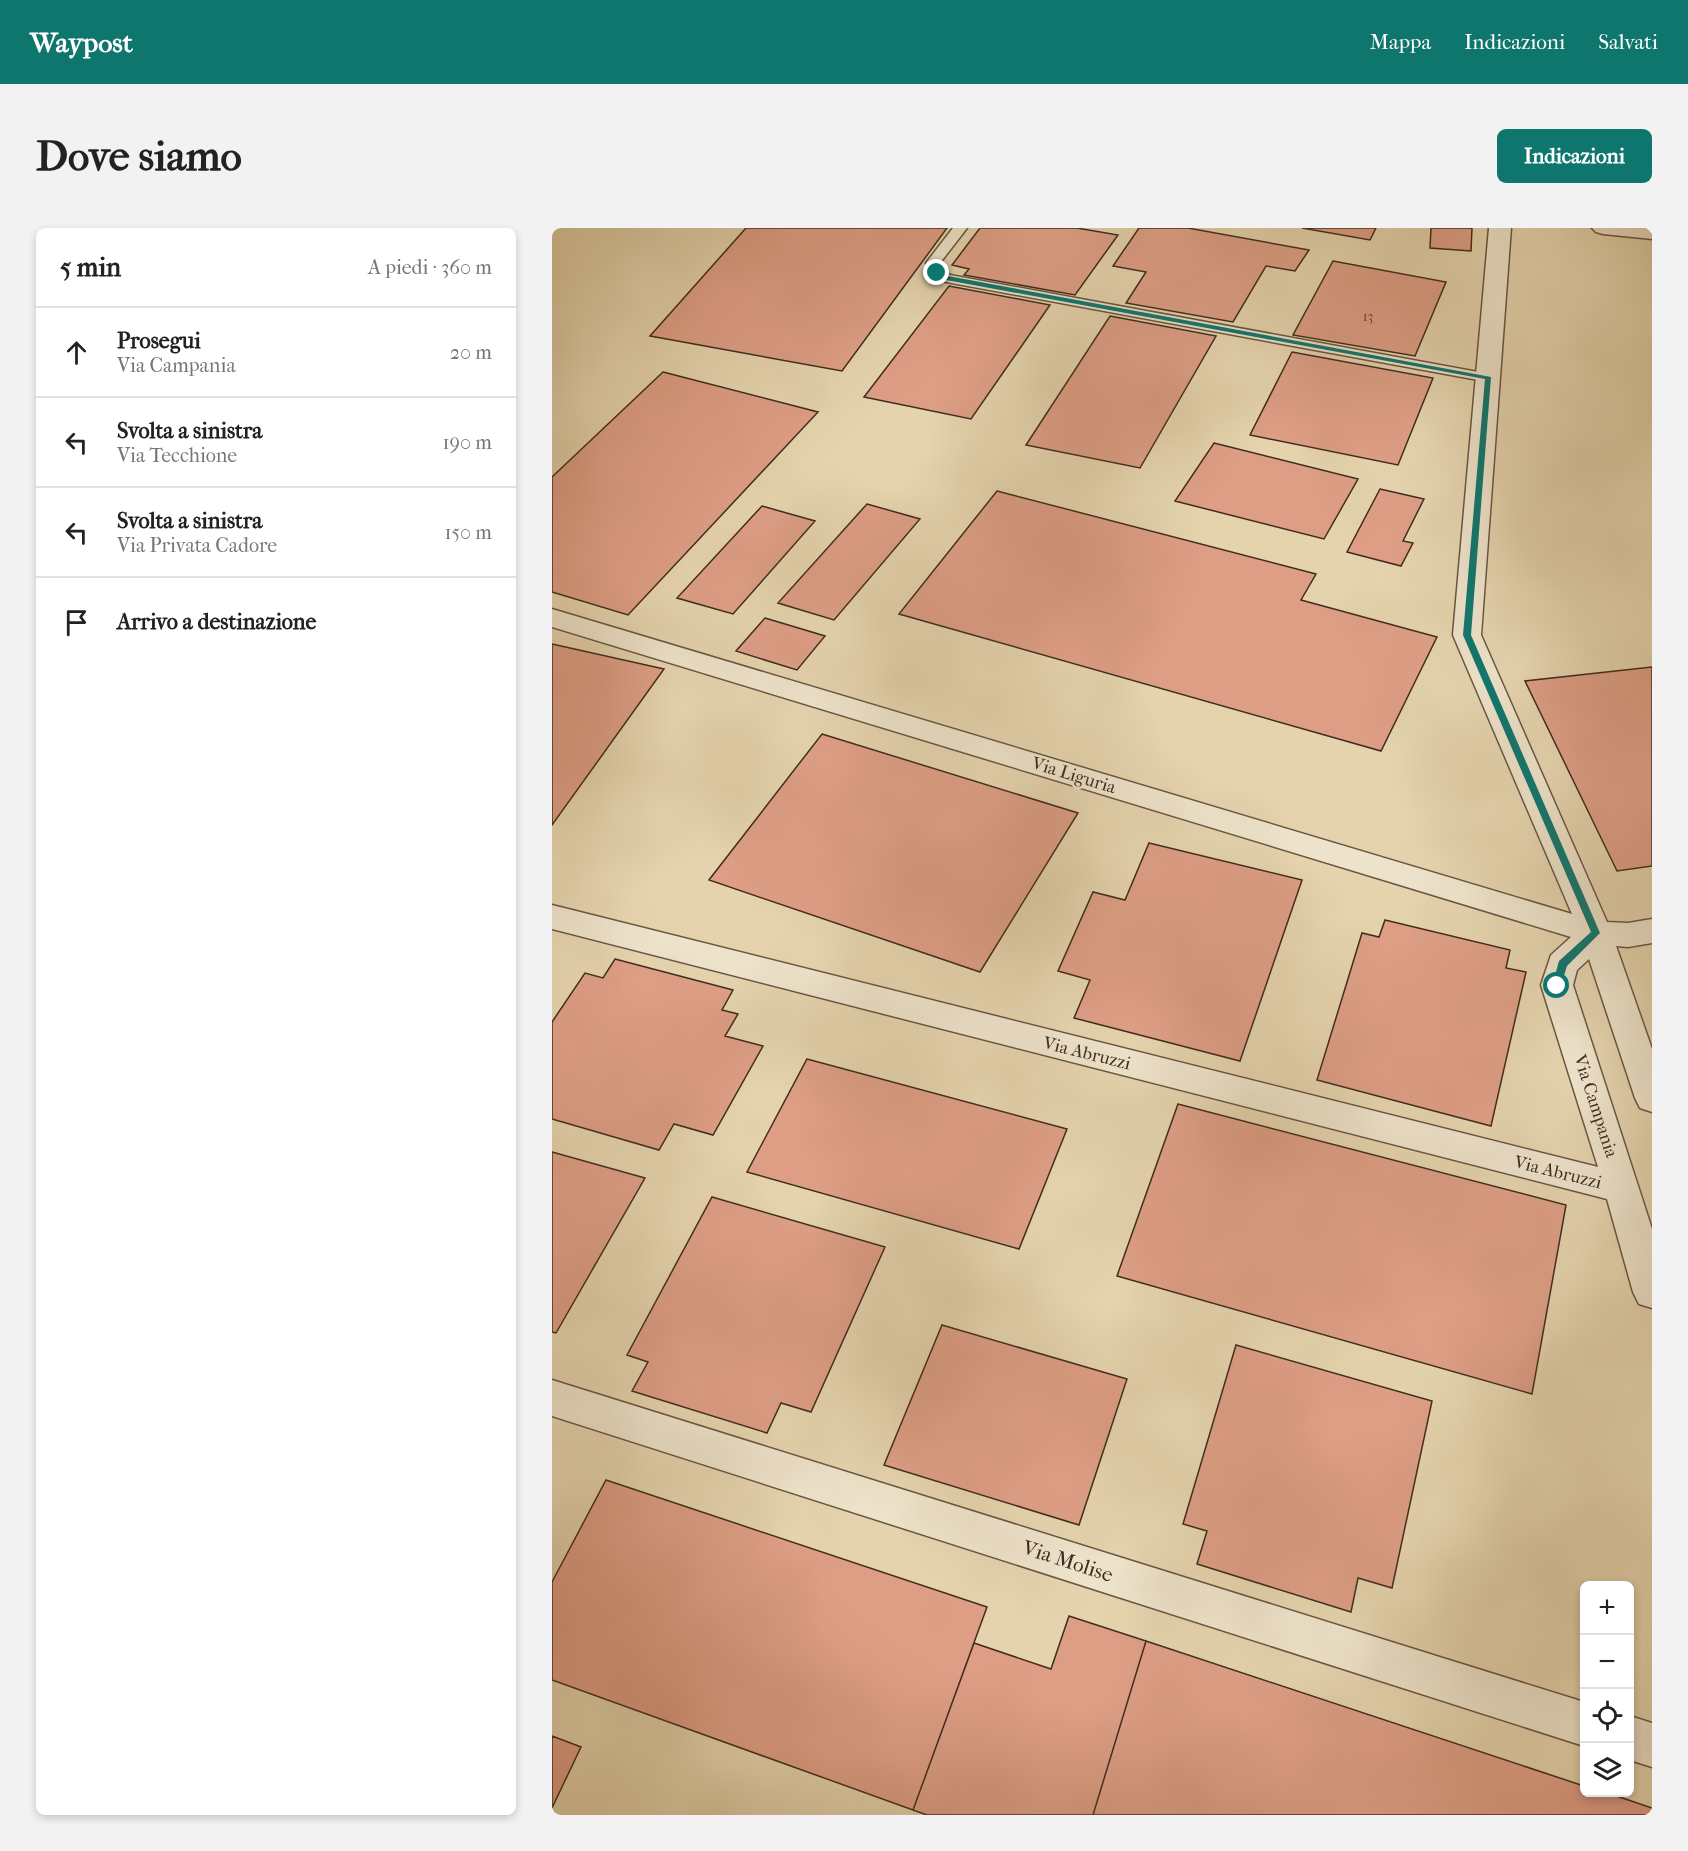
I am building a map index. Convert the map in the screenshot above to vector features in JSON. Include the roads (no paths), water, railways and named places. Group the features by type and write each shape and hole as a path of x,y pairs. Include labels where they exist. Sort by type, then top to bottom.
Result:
{"street":[{"path":"1500,228 1467,635 1596,933 1652,1098"},
{"path":"1603,228 1652,233"},
{"name":"Via Liguria","path":"552,618 1596,933 1628,935 1652,931"},
{"name":"Via Abruzzi","path":"552,917 1622,1188"},
{"name":"Via Campania","path":"1596,933 1562,964 1557,986 1622,1188 1652,1292"},
{"name":"Via Molise","path":"552,1398 1580,1723"},
{"path":"1634,1740 1652,1745"}],"lane":[{"path":"960,228 933,263 937,273 946,278 1489,378"}]}
